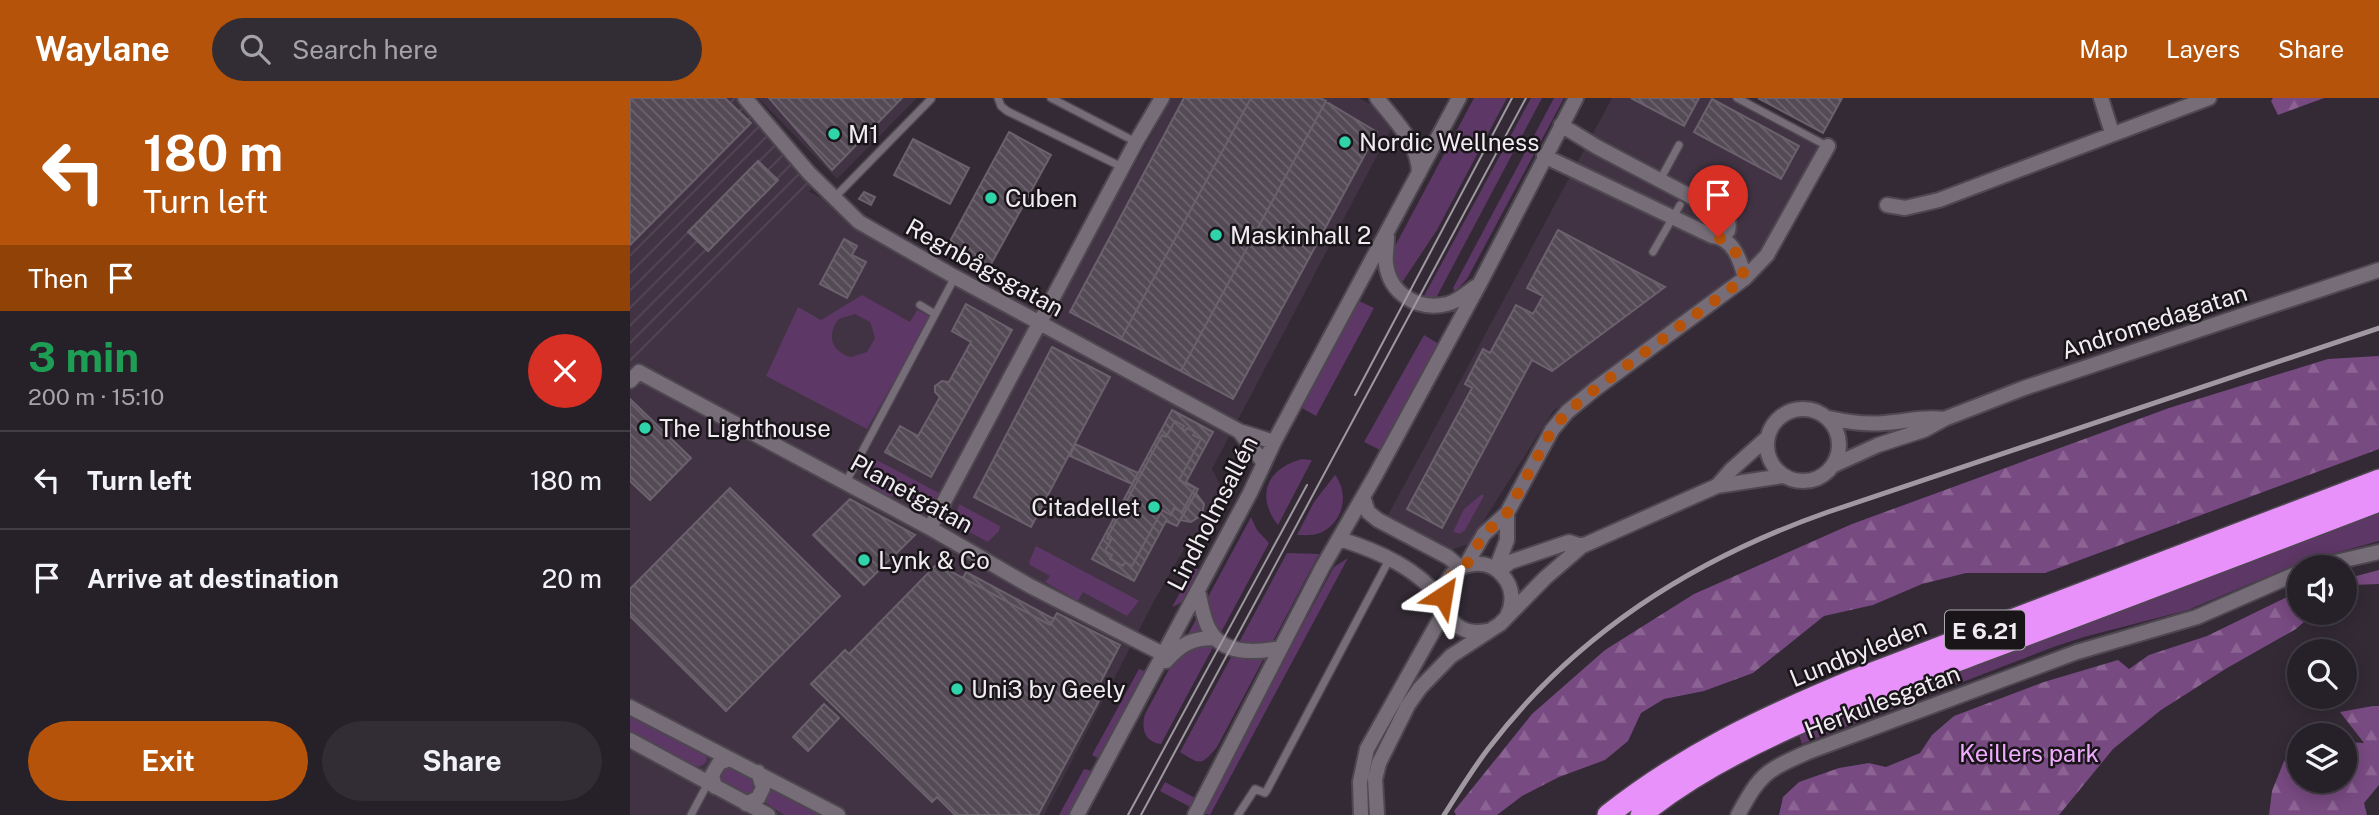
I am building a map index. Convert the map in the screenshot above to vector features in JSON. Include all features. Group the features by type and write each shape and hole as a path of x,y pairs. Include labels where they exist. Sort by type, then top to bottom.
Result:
{"highway":[{"name":"Lundbyleden","path":"1608,815 1665,774 1713,745 1784,709 2379,480"},
{"name":"Lundbyleden","path":"1641,815 1732,756 1796,726 1935,670 2379,501"}],"street":[{"name":"Regnbågsgatan","path":"745,98 764,117 809,173 859,222 1040,324 1239,431 1274,442"},
{"path":"930,528 1162,98"},
{"path":"1377,98 1412,143 1419,162 1419,173"},
{"name":"Lindholmsallén","path":"1077,815 1460,98"},
{"name":"Lindholmsallén","path":"1195,815 1322,568 1480,284 1576,98"},
{"path":"2101,98 2112,133"},
{"path":"1887,205 1905,208 1939,200 2192,101 2208,98"},
{"path":"1561,125 1727,218 1730,225 1728,231 1718,237"},
{"path":"1361,815 1360,782 1365,756 1444,606 1446,584 1452,575 1464,567 1484,534 1507,513 1552,430 1567,412 1595,389 1745,278 1767,255 1828,146"},
{"path":"1544,156 1674,214 1718,237 1734,248 1745,278"},
{"path":"1666,184 1681,198 1674,214"},
{"path":"1674,214 1685,201 1696,200"},
{"name":"Lindholmsallén","path":"1388,232 1385,263 1390,280 1398,292 1410,300 1421,305 1450,304 1480,284"},
{"name":"Andromedagatan","path":"1506,618 1545,578 1582,546 1717,486 1782,476 1796,481 1814,480 1823,476 1834,465 1878,445 1924,430 1944,419 2024,388 2379,270"},
{"name":"Planetgatan","path":"634,376 846,482 1030,586 1163,654"},
{"name":"Andromedagatan","path":"1717,486 1768,437 1777,420 1793,410 1812,410 1829,418 1867,424 1924,416 1944,419"},
{"path":"1829,418 1839,434 1840,444 1834,465"},
{"name":"Regnbågsgatan","path":"1239,431 1264,463"},
{"path":"1768,437 1769,458 1782,476"},
{"path":"1363,496 1368,512 1378,520 1464,567 1484,564 1497,570 1510,586 1512,595 1506,618 1451,656 1432,674 1408,705 1379,763 1375,779 1377,815"},
{"path":"1497,570 1507,540 1507,513"},
{"path":"1340,539 1363,547 1419,576 1432,587 1449,618 1462,630 1487,631"},
{"name":"Andromedagatan","path":"1497,570 1510,562 1569,542 1582,546"},
{"path":"2357,557 2379,552"},
{"name":"Herkulesgatan","path":"1738,815 1761,777 1808,752 2077,652 2197,617 2287,578"},
{"path":"1198,591 1206,622 1215,638"},
{"path":"1149,681 1180,645 1198,638 1215,638 1246,652 1280,648"},
{"path":"630,706 838,815"},
{"path":"630,740 749,808 768,815"},
{"path":"712,785 712,775 719,763 730,759"},
{"path":"749,808 763,788 758,772"}],"lane":[{"path":"998,98 1007,111 1123,167"},
{"path":"1051,98 1136,142"},
{"path":"1737,98 1828,146"},
{"path":"835,197 931,99"},
{"path":"1666,184 1679,145"},
{"path":"1653,252 1674,214"},
{"path":"846,482 955,277"},
{"path":"920,305 935,314"},
{"path":"1238,815 1255,789 1265,793 1268,790 1389,560"},
{"path":"691,815 712,785"}],"shaded area":[{"path":"630,98 737,98 821,179 630,374"},
{"name":"M1","path":"758,98 917,98 837,179"},
{"path":"1172,98 1359,98 1377,108 1392,127 1212,469 1224,493 1202,534 1187,544 1155,599 1044,815 630,815 630,373 808,191 1050,316"},
{"path":"1474,98 1507,98 1437,230 1401,284 1393,267 1394,248"},
{"path":"1531,98 1542,98 1436,298 1423,298"},
{"path":"1554,98 1564,98 1467,279 1455,292 1453,288"},
{"path":"1612,98 1739,98 1838,147 1776,244 1553,411 1469,544 1450,550 1387,517"},
{"path":"862,295 910,322 917,310 931,317 867,429 766,376 798,307 821,320","holes":["855,314 870,322 875,338 867,352 851,357 835,347 832,336 839,319"]},
{"path":"1359,301 1374,308 1316,416 1302,408"},
{"path":"1424,335 1439,344 1382,451 1364,442"},
{"path":"871,457 939,493 940,496 927,508 895,492 890,499 871,489 871,479 866,477 864,470"},
{"path":"1302,459 1312,460 1278,525 1267,504 1268,484 1280,469"},
{"path":"1335,475 1340,483 1343,499 1339,515 1320,533 1297,535 1314,502"},
{"path":"1482,494 1484,496 1465,530 1460,534 1453,532 1464,509"},
{"path":"959,504 1000,526 999,531 988,542 956,525 954,522"},
{"path":"2379,511 2379,541 2328,555 2287,555 2287,568 2188,610 2056,646 1802,744 1799,735 1852,712"},
{"path":"1251,517 1257,530 1269,543 1161,744 1155,743 1145,734 1145,714"},
{"path":"1036,546 1139,601 1127,616 1083,592 1078,601 1045,582 1050,576 1030,565"},
{"path":"1287,553 1319,554 1217,747 1200,762 1192,759 1180,752"},
{"path":"1348,558 1210,815 1202,813 1334,567"},
{"path":"1193,569 1200,569 1200,572 1192,588 1178,605 1172,607"},
{"path":"1139,669 1147,672 1099,759 1092,755"},
{"path":"634,715 705,752 707,761 701,766 692,767 630,733 630,716"},
{"path":"729,765 754,779 752,793 747,794 721,780 724,768"},
{"path":"1084,769 1093,771 1070,815 1059,815"},
{"path":"1165,782 1197,799 1192,808 1160,791"},
{"path":"772,790 824,815 784,815 765,802 764,798"}],"green space":[{"path":"2273,98 2324,98 2278,115 2271,101"},
{"path":"2379,356 2379,449 2045,573 1966,573 1922,584 1873,605 1824,616 1753,673 1704,691 1664,699 1641,713 1628,741 1605,760 1559,777 1522,796 1497,815 1456,815 1454,811 1532,714 1605,650 1694,594 1852,524 2169,408 2328,359"},
{"path":"2379,570 2379,584 2357,585 2357,576"},
{"name":"Keillers park","path":"2287,597 2287,625 2300,625 2161,710 2113,749 2059,815 1779,815 1783,797 1799,782 1839,768 1869,763 1886,767 1920,753 1932,735 1954,716 2044,682 2118,660 2129,669 2149,655 2207,636"},
{"path":"2379,706 2379,785 2364,803 2367,815 2269,815 2272,791 2287,759 2287,793 2357,793 2357,743 2364,743 2357,734 2357,723 2349,723 2340,712"}],"building":[{"path":"630,98 725,98 751,123 630,245"},
{"name":"M1","path":"769,98 902,98 832,170"},
{"name":"Maskinhall 2","path":"1184,98 1320,98 1377,132 1233,399 1070,312"},
{"path":"1251,98 1320,98 1326,101 1181,371 1121,339"},
{"path":"1631,98 1699,98 1684,126"},
{"path":"1758,98 1842,98 1823,133"},
{"path":"1712,99 1799,146 1781,179 1694,132"},
{"path":"1009,132 1051,155 990,266 949,243"},
{"path":"913,139 969,168 950,204 894,175"},
{"path":"758,161 778,180 708,251 688,232"},
{"path":"864,192 875,197 871,205 859,199"},
{"path":"1558,230 1665,287 1552,371 1532,360 1442,528 1407,509 1472,388 1465,384 1483,349 1490,353 1516,305 1533,314 1543,296 1527,288"},
{"path":"844,239 857,246 852,255 866,262 847,298 820,284"},
{"path":"966,304 1012,330 931,477 885,452 900,426 918,436 940,397 935,392 935,386 942,381 949,382 971,342 952,331"},
{"path":"1052,347 1110,377 1031,527 974,497"},
{"name":"The Lighthouse","path":"630,399 691,458 650,500 630,481"},
{"name":"Citadellet","path":"1172,410 1213,432 1186,482 1198,489 1177,526 1166,521 1134,581 1092,559"},
{"name":"Citadellet","path":"1175,421 1184,426 1182,429 1195,432 1193,435 1201,439 1179,480 1195,488 1182,512 1174,508 1171,515 1162,510 1132,566 1125,562 1123,566 1110,559 1112,555 1105,551 1111,540 1107,538 1162,435 1166,437"},
{"path":"1075,444 1138,473 1132,484 1070,456"},
{"path":"730,488 840,596 726,711 630,616 630,589"},
{"path":"1196,493 1204,504 1202,515 1191,522 1180,520"},
{"name":"Lynk & Co","path":"850,499 915,535 864,585 813,535"},
{"name":"Uni3 by Geely","path":"937,564 1050,625 1057,613 1120,645 1095,693 1101,697 1038,815 955,815 937,797 932,802 811,684 845,650 849,654"},
{"path":"966,572 1054,619 1050,625 963,578"},
{"path":"824,704 839,718 808,751 793,737"}],"tram line":[{"path":"1355,395 1512,98"},
{"path":"1141,815 1526,98"},
{"path":"1128,815 1307,485"}],"railway":[{"path":"1444,815 1488,749 1522,708 1559,670 1598,636 1684,577 1778,531 1828,512 2379,328"}],"place":[{"name":"M1","path":"834,134"},
{"name":"Nordic Wellness","path":"1345,142"},
{"name":"Cuben","path":"991,198"},
{"name":"Maskinhall 2","path":"1216,235"},
{"name":"The Lighthouse","path":"645,428"},
{"name":"Citadellet","path":"1154,507"},
{"name":"Lynk & Co","path":"864,560"},
{"name":"Uni3 by Geely","path":"957,689"}],"route":[{"path":"1443,596 1452,575 1466,565 1484,534 1507,513 1552,430 1567,412 1745,278 1734,248 1718,237"}]}
